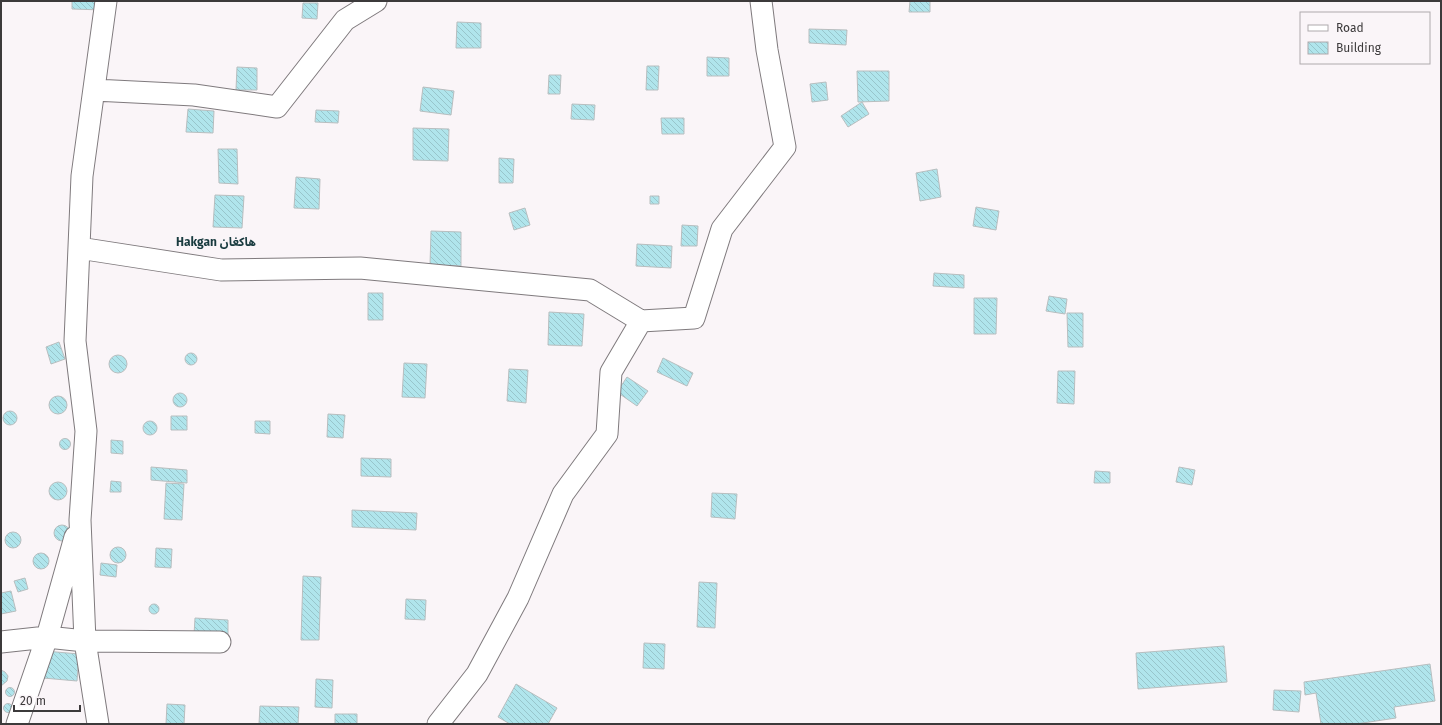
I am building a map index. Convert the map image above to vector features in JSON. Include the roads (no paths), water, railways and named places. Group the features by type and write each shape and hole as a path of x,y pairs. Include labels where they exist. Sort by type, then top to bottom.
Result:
{"street":[{"path":"98,724 85,641 80,520 86,431 75,341 82,176 106,1"},
{"path":"94,90 194,94 277,107 345,20 376,1"},
{"path":"79,248 221,270 360,268 590,290 641,321 694,318 722,229 785,147 767,50 761,1"},
{"path":"438,724 477,674 518,598 563,494 607,434 611,372 641,321"},
{"path":"17,724 47,637 80,520"},
{"path":"1,642 47,637 85,641 220,642"}],"district":[{"name":"Hakgan هاكغان","path":"216,242"}]}
